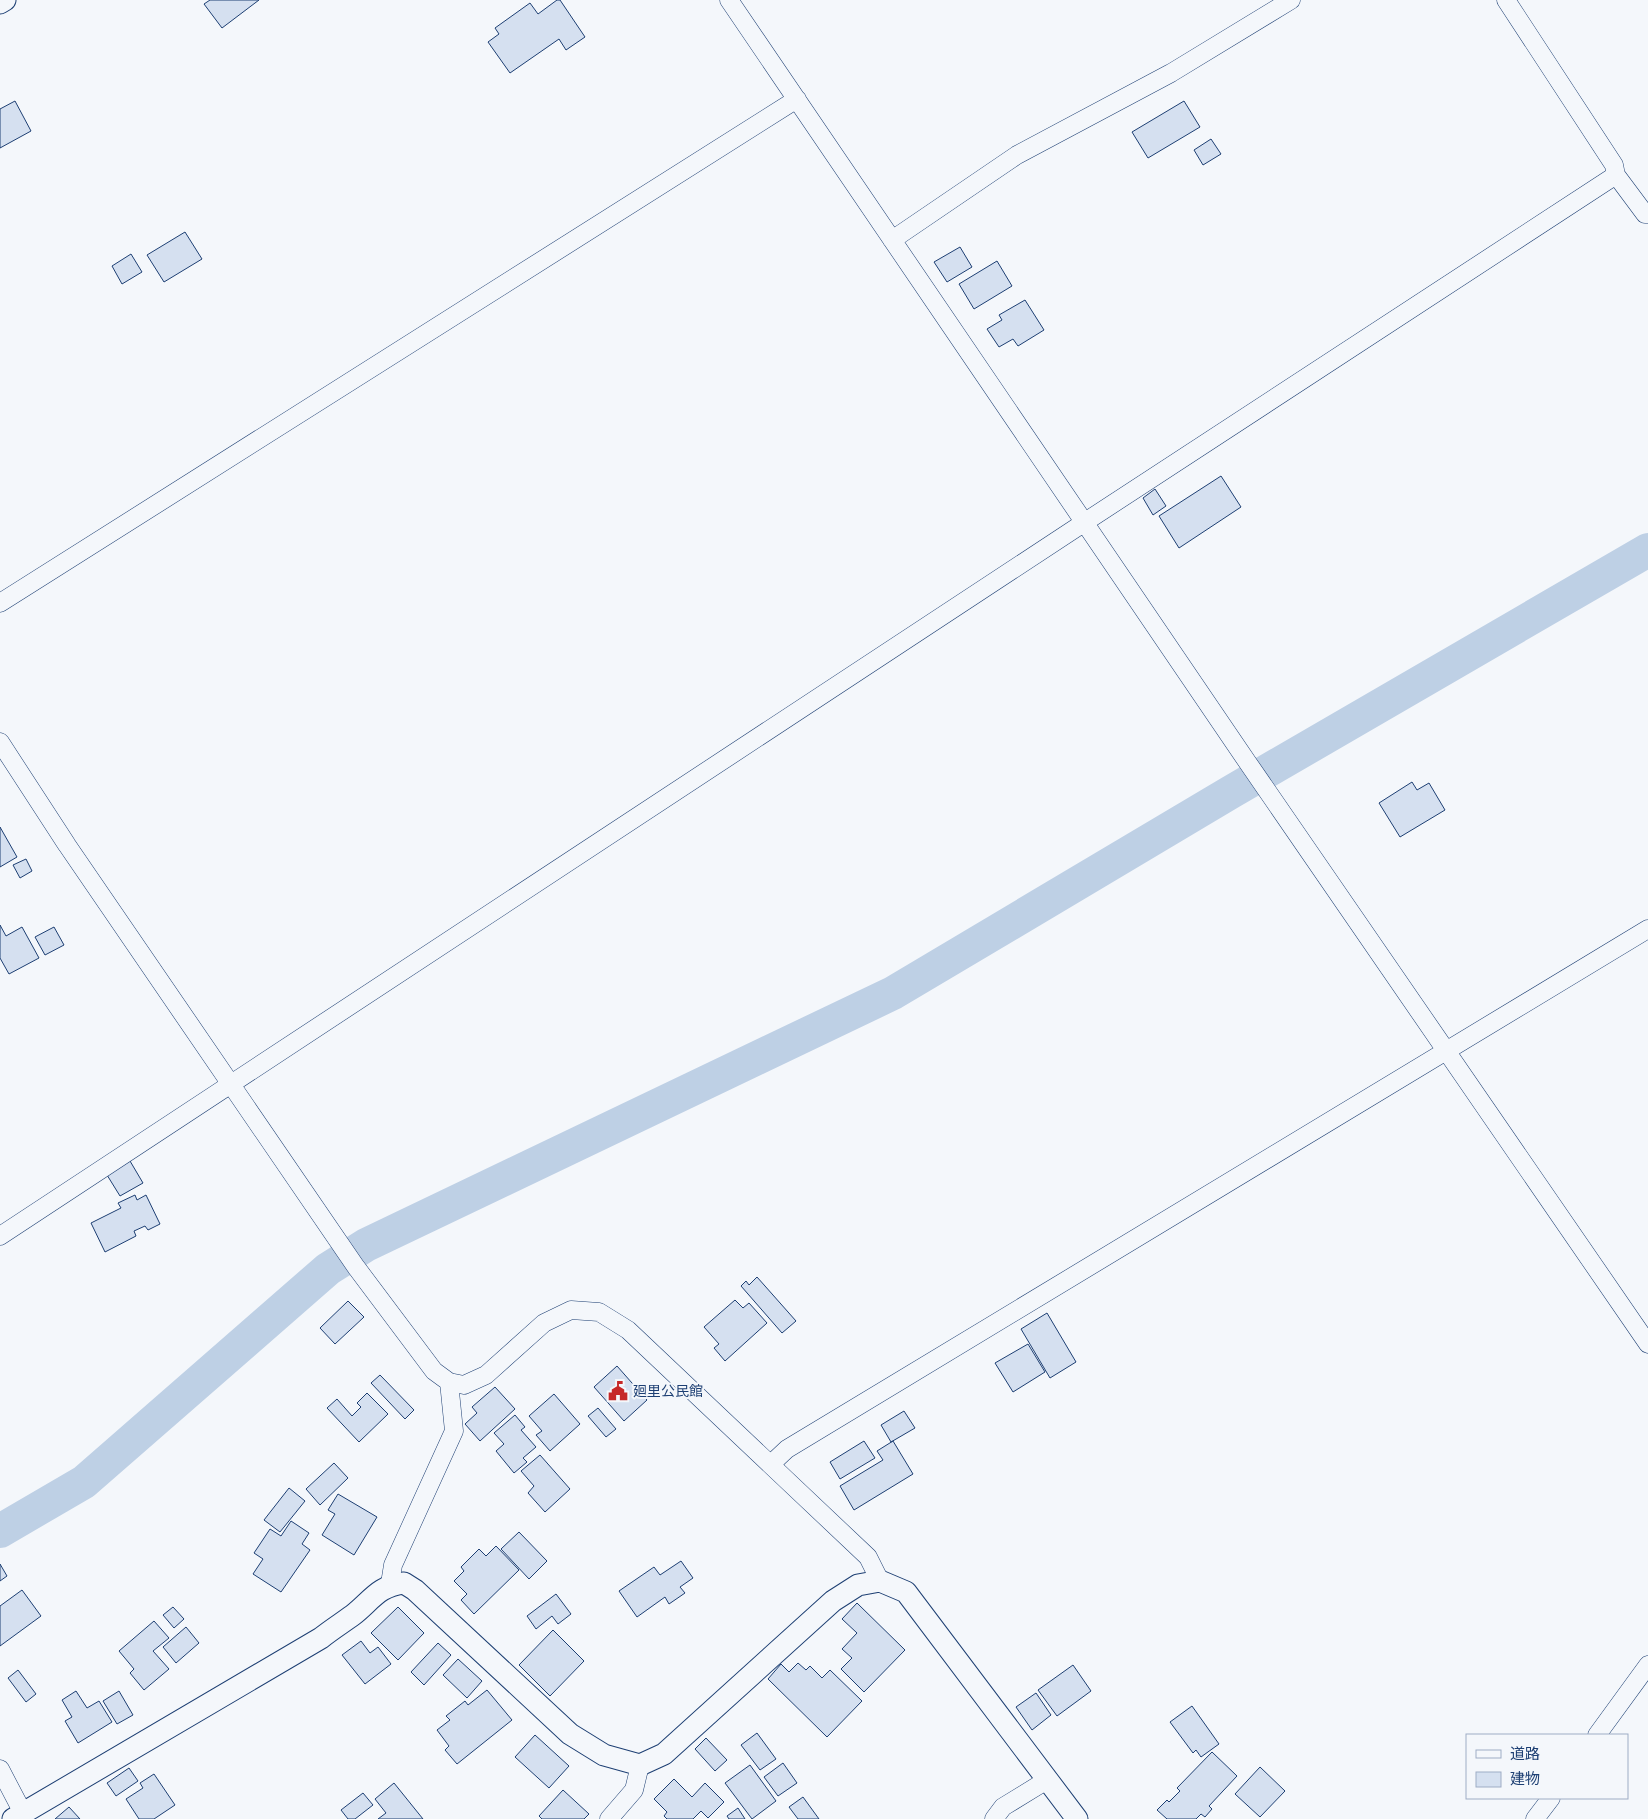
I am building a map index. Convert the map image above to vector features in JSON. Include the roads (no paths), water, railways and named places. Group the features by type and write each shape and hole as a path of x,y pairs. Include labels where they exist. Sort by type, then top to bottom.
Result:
{"street":[{"path":"0,3 5,0"},
{"path":"729,0 1248,763 1648,1344"},
{"path":"892,240 1017,155 1171,73 1291,0"},
{"path":"1506,0 1614,165 1616,175 1645,214 1648,214"},
{"path":"0,603 797,98"},
{"path":"0,1236 1616,175"},
{"path":"0,742 67,845 356,1267 434,1371 449,1382 464,1385 486,1374 544,1323 571,1310 599,1312 628,1330 868,1557 880,1582"},
{"path":"771,1464 787,1449 1648,929"},
{"path":"390,1584 392,1565 454,1431 449,1382"},
{"path":"0,1769 18,1816 321,1638 390,1584 404,1582 415,1590 570,1734 604,1755 640,1765 664,1754 833,1601 858,1585 880,1582 906,1592 1076,1819"},
{"path":"1597,1734 1648,1665"},
{"path":"609,1819 634,1790 640,1765"},
{"path":"994,1819 1003,1807 1048,1780"},
{"path":"1536,1819 1550,1799"}],"waterway":[{"path":"0,1531 84,1482 328,1269 366,1245 893,993 1231,792 1648,550"}],"place":[{"name":"廻里公民館","path":"618,1391"}]}
